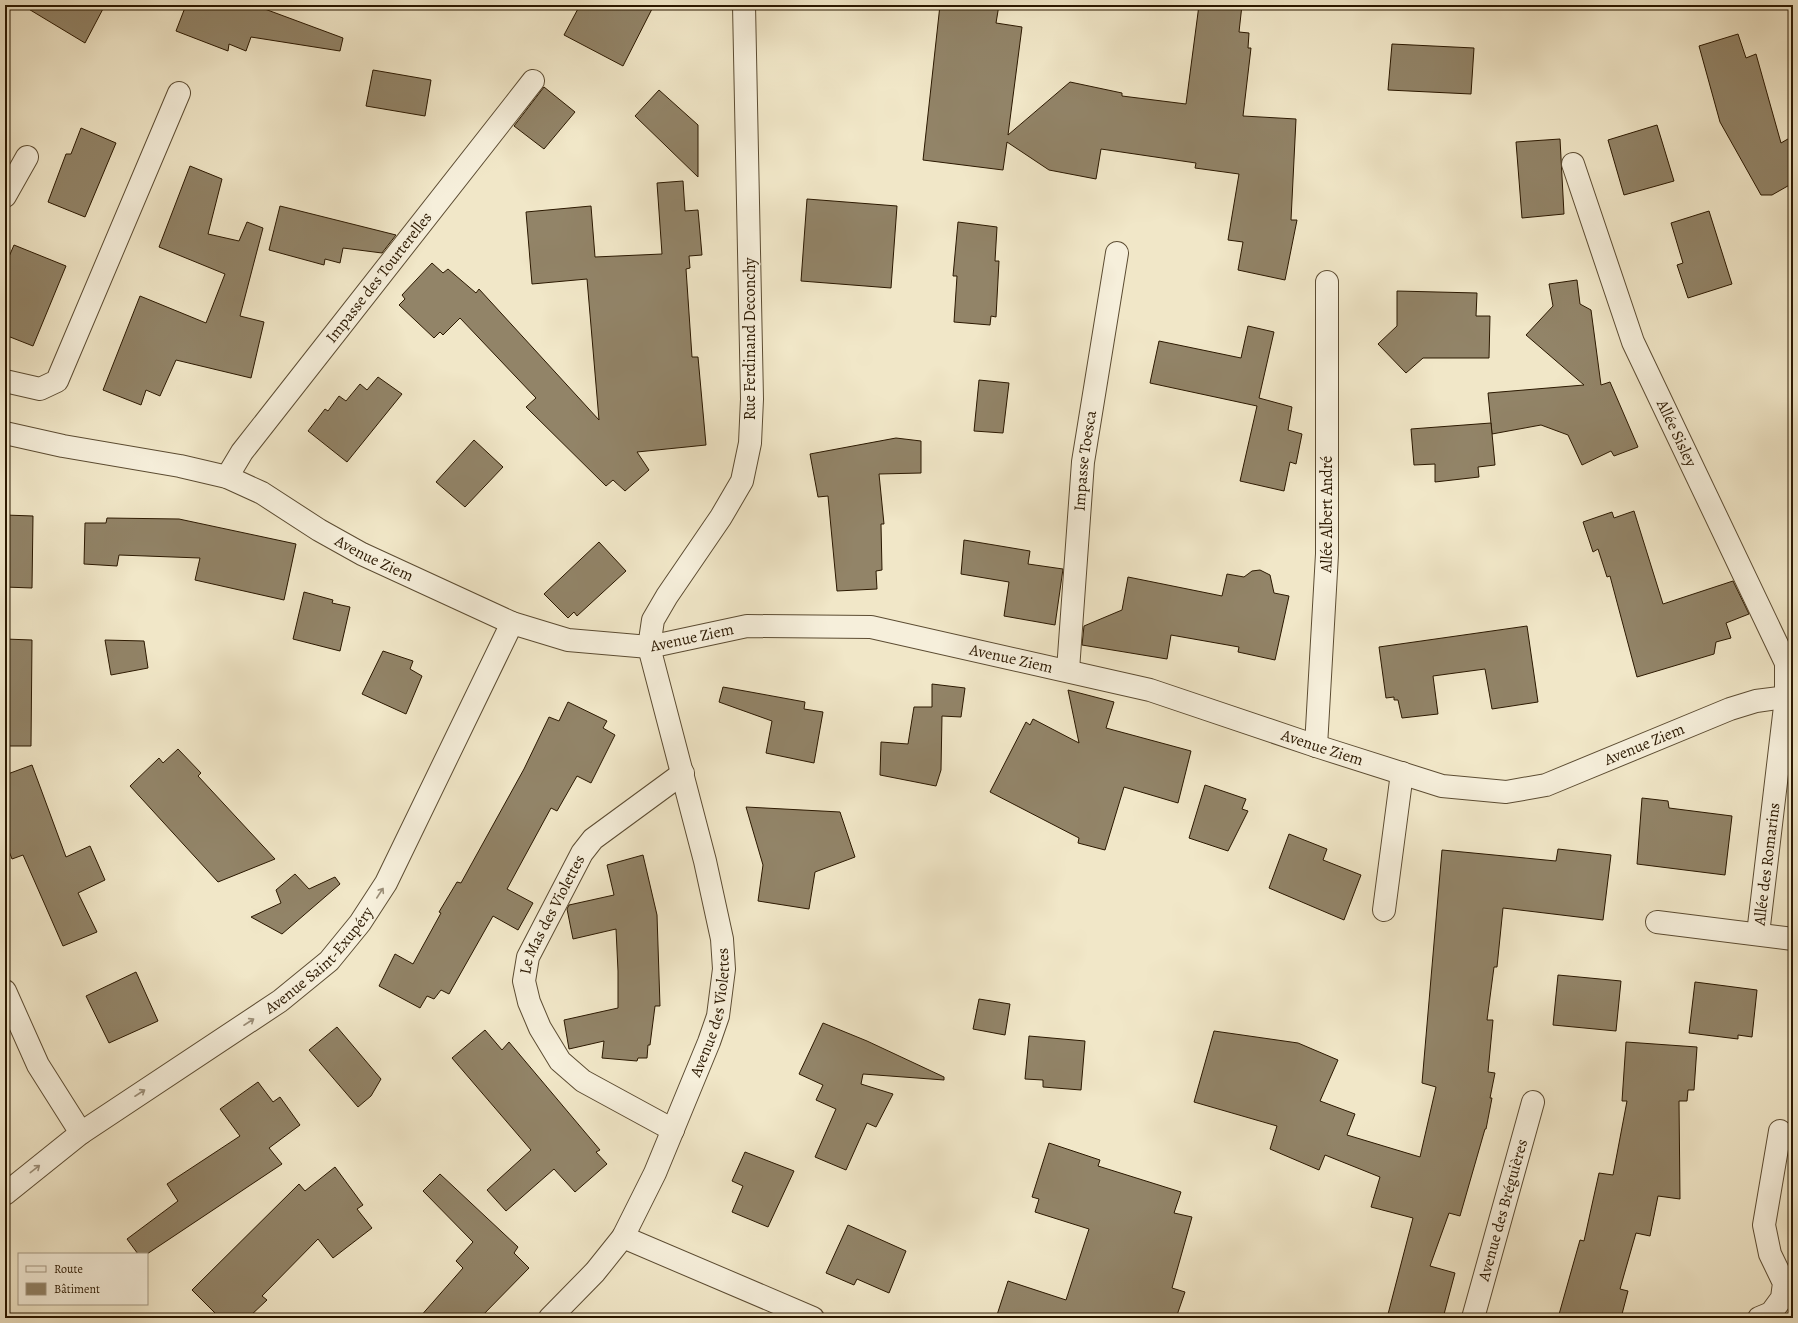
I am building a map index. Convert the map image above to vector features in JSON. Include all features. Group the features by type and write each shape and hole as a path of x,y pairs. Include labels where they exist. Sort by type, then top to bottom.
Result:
{"street":[{"name":"Rue Ferdinand Deconchy","path":"649,647 653,620 667,596 721,517 742,481 750,443 752,360 744,5"},
{"name":"Impasse des Tourterelles","path":"228,477 242,452 533,81"},
{"path":"5,381 40,389 57,381 179,92"},
{"path":"5,196 27,157"},
{"name":"Allée Sisley","path":"1573,164 1632,342 1786,663 1789,697"},
{"name":"Impasse Toesca","path":"1068,670 1083,462 1117,253"},
{"name":"Allée Albert André","path":"1316,746 1327,554 1327,282"},
{"name":"Avenue Ziem","path":"5,433 63,446 180,466 228,477 262,493 319,530 362,554 512,623 568,640 649,647 748,626 871,627 1068,670 1150,690 1316,746 1442,786 1506,792 1546,785 1730,709 1756,701 1789,697"},
{"name":"Avenue Saint-Exupéry","path":"5,1194 81,1133 280,1001 329,961 360,923 386,883 512,623"},
{"name":"Avenue des Violettes","path":"550,1318 595,1272 622,1237 655,1173 709,1042 718,1016 724,968 722,939 705,861 649,647"},
{"name":"Allée des Romarins","path":"1758,934 1789,697"},
{"name":"Le Mas des Violettes","path":"673,1130 583,1080 560,1061 540,1028 529,1002 524,981 528,957 582,853 593,839 682,773"},
{"path":"1384,910 1402,773"},
{"name":"Allée des Romarins","path":"1657,922 1793,939"},
{"path":"5,991 38,1065 81,1133"},
{"name":"Avenue des Bréguières","path":"1473,1318 1533,1102"},
{"path":"1758,1318 1771,1313 1782,1298 1784,1283 1770,1254 1764,1225 1780,1132"},
{"path":"622,1237 813,1318"}],"building":[{"path":"22,5 105,5 85,43"},
{"path":"186,5 254,5 343,38 340,51 251,37 246,51 229,44 228,51 176,31"},
{"path":"580,5 654,5 623,66 564,35"},
{"path":"940,5 999,5 996,23 1022,27 1008,135 1070,82 1122,93 1122,96 1186,104 1199,5 1242,5 1239,32 1249,33 1248,48 1251,48 1243,116 1296,119 1291,220 1297,220 1285,280 1238,270 1243,242 1228,240 1239,174 1195,168 1196,163 1101,149 1096,179 1049,170 1007,142 1003,170 923,160"},
{"path":"1738,34 1746,58 1756,54 1781,143 1793,136 1793,183 1772,195 1761,195 1720,122 1699,46"},
{"path":"1392,44 1474,48 1471,94 1388,90"},
{"path":"373,70 431,80 425,116 366,106"},
{"path":"544,87 575,112 544,149 514,126"},
{"path":"659,90 698,125 698,177 635,116"},
{"path":"1657,125 1674,181 1624,195 1608,140"},
{"path":"81,128 116,143 85,217 48,202 66,154 71,154"},
{"path":"1560,139 1564,214 1522,218 1516,142"},
{"path":"190,166 222,179 208,234 239,241 247,222 263,228 240,316 264,322 251,378 176,360 160,396 146,390 141,405 103,390 140,296 206,323 225,274 159,247"},
{"path":"683,181 685,211 698,210 702,255 689,256 690,268 686,269 692,357 698,357 706,445 637,452 649,470 625,491 613,480 606,486 526,407 536,398 460,318 443,335 440,332 434,338 399,305 405,299 402,295 432,263 443,273 448,269 476,293 479,289 599,420 587,279 532,284 526,212 591,206 595,257 662,254 657,183"},
{"path":"807,199 897,206 891,288 801,281"},
{"path":"280,206 396,235 382,253 343,248 340,263 325,259 324,265 269,250"},
{"path":"1709,211 1732,284 1688,298 1677,265 1683,263 1671,223"},
{"path":"958,222 997,227 995,261 999,261 996,317 991,316 990,325 954,322 957,276 953,276"},
{"path":"14,245 66,266 33,346 5,335 5,266"},
{"path":"1577,280 1580,304 1591,310 1601,385 1610,382 1638,447 1614,456 1611,451 1582,465 1568,435 1541,425 1492,434 1488,393 1584,385 1526,335 1553,306 1549,284"},
{"path":"1397,291 1477,293 1476,316 1490,316 1489,358 1423,358 1406,373 1378,344 1397,326"},
{"path":"1248,326 1274,332 1259,398 1292,407 1288,430 1302,434 1296,464 1290,462 1284,491 1240,481 1257,406 1150,383 1159,341 1241,358"},
{"path":"378,377 402,394 347,462 308,431 325,409 328,411 339,396 346,401 360,384 367,390"},
{"path":"979,380 1009,383 1003,433 974,431"},
{"path":"1491,423 1495,465 1478,467 1479,477 1435,482 1435,464 1414,465 1411,429"},
{"path":"896,438 921,441 921,473 879,474 884,524 881,524 882,570 876,571 877,589 837,591 828,496 818,497 810,454"},
{"path":"474,440 503,467 465,507 436,482"},
{"path":"1634,511 1663,604 1733,581 1749,614 1726,623 1731,638 1716,642 1714,654 1637,677 1610,576 1607,577 1598,549 1593,552 1583,522 1612,512 1614,518"},
{"path":"5,515 33,516 32,588 5,587"},
{"path":"107,518 179,519 296,544 284,600 195,580 200,558 119,555 117,566 84,564 85,523 106,523"},
{"path":"964,540 1030,551 1028,564 1063,569 1055,625 1004,616 1009,582 961,574"},
{"path":"599,542 626,571 577,616 574,612 568,618 544,594"},
{"path":"1260,570 1270,575 1274,593 1289,596 1275,660 1238,652 1239,647 1171,635 1167,659 1082,645 1084,626 1122,610 1128,577 1222,596 1227,574 1244,577 1252,571"},
{"path":"304,592 333,600 332,603 350,607 340,651 293,639"},
{"path":"1527,626 1538,702 1492,709 1485,669 1433,676 1438,714 1402,718 1398,700 1394,700 1394,697 1386,698 1379,647"},
{"path":"5,639 32,640 31,746 5,746"},
{"path":"105,640 144,641 148,668 111,675"},
{"path":"383,651 413,661 410,669 422,676 406,714 362,694"},
{"path":"932,684 965,688 961,717 942,716 941,770 936,786 880,775 881,742 908,744 914,707 932,707"},
{"path":"723,687 805,702 804,709 823,712 814,763 766,753 772,721 719,702"},
{"path":"1068,690 1114,702 1106,728 1191,751 1178,803 1124,787 1105,850 1078,843 1079,838 990,792 1026,722 1030,725 1033,719 1079,743"},
{"path":"568,702 607,721 603,728 615,735 591,783 577,776 557,811 551,808 507,889 533,903 518,930 493,916 449,994 441,990 434,999 427,996 420,1008 379,986 395,954 413,964 441,913 439,912 457,882 461,883 524,769 549,717 559,721"},
{"path":"178,749 201,773 198,776 275,859 218,882 130,786 159,758 163,763"},
{"path":"32,765 66,857 90,846 105,880 78,893 97,932 63,946 23,855 12,859 5,841 5,775"},
{"path":"1205,785 1246,799 1242,809 1248,811 1228,851 1189,838"},
{"path":"1642,798 1668,801 1669,808 1732,816 1725,875 1637,864"},
{"path":"746,807 840,812 855,857 815,872 809,909 758,901 763,865"},
{"path":"1289,834 1327,849 1323,860 1361,875 1344,920 1269,888"},
{"path":"1558,849 1611,855 1603,920 1503,908 1497,967 1494,967 1487,1020 1493,1020 1488,1072 1495,1073 1486,1129 1460,1216 1449,1213 1430,1266 1455,1273 1443,1318 1387,1318 1413,1218 1371,1207 1380,1177 1325,1155 1319,1170 1270,1149 1277,1126 1194,1102 1214,1031 1298,1043 1338,1060 1320,1101 1355,1114 1347,1135 1420,1157 1436,1087 1422,1083 1442,850 1556,861"},
{"path":"643,855 657,915 660,1006 655,1006 647,1058 638,1058 637,1061 602,1058 604,1041 569,1049 564,1020 618,1008 618,971 616,929 573,939 567,909 569,905 614,895 607,865"},
{"path":"295,874 309,889 335,877 340,884 282,934 251,917 281,903 276,890"},
{"path":"136,972 158,1021 109,1043 86,996"},
{"path":"1558,975 1621,981 1616,1031 1553,1025"},
{"path":"1695,982 1757,990 1752,1037 1738,1035 1738,1039 1689,1033"},
{"path":"979,999 1010,1004 1005,1035 973,1029"},
{"path":"823,1023 867,1041 944,1077 944,1080 863,1074 861,1084 893,1094 876,1127 867,1123 846,1170 815,1157 836,1109 816,1100 823,1085 799,1074"},
{"path":"337,1027 381,1079 371,1096 358,1107 309,1050"},
{"path":"485,1030 502,1050 509,1042 600,1150 596,1152 607,1164 575,1192 554,1169 506,1211 487,1190 531,1150 452,1058"},
{"path":"1029,1036 1085,1041 1081,1090 1043,1087 1043,1080 1025,1079"},
{"path":"1626,1042 1697,1047 1694,1090 1688,1090 1687,1101 1679,1101 1680,1199 1658,1196 1650,1236 1636,1233 1620,1289 1628,1291 1621,1318 1558,1318 1580,1240 1584,1241 1599,1173 1613,1175 1627,1101 1622,1101"},
{"path":"258,1082 273,1102 280,1097 300,1125 269,1148 282,1164 148,1253 137,1253 127,1239 178,1201 167,1184 240,1136 220,1109"},
{"path":"1049,1143 1100,1160 1098,1166 1181,1192 1174,1213 1192,1217 1172,1288 1185,1292 1176,1318 996,1318 1008,1281 1066,1300 1089,1229 1035,1212 1039,1199 1032,1197"},
{"path":"745,1152 794,1171 768,1227 732,1212 743,1186 732,1181"},
{"path":"335,1167 363,1205 357,1209 372,1228 333,1258 318,1239 262,1296 267,1300 248,1318 220,1318 192,1290 299,1184 305,1191"},
{"path":"440,1174 518,1247 514,1253 529,1268 480,1318 419,1318 463,1268 456,1261 473,1242 423,1191"},
{"path":"848,1225 906,1251 889,1293 857,1279 854,1285 826,1273"}]}
